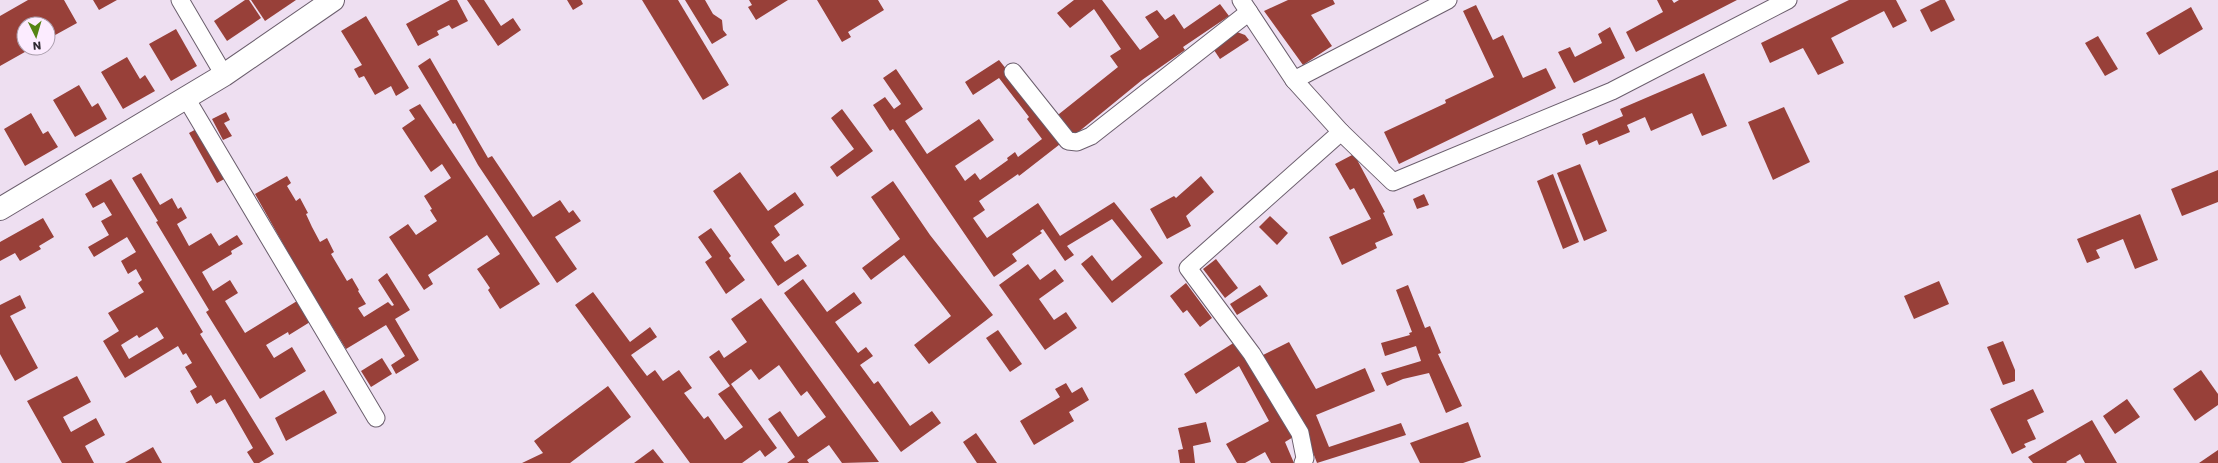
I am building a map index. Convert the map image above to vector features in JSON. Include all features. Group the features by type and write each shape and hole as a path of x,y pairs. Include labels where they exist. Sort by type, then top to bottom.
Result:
{"street":[{"path":"180,0 224,75"},
{"path":"0,209 224,75 333,0"},
{"path":"1013,72 1063,135 1068,140 1077,142 1091,136 1245,6 1294,80 1341,132 1393,182 1612,91 1788,0"},
{"path":"1294,80 1446,1"},
{"path":"186,98 376,418"},
{"path":"1303,463 1306,458 1300,433 1252,354 1188,268 1341,132"}],"building":[{"path":"28,0 64,0 77,23 56,35 56,16 16,16 16,56 18,56 0,66 0,16"},
{"path":"93,0 117,0 99,10"},
{"path":"245,0 249,0 261,18 227,41 214,21"},
{"path":"251,0 296,0 265,21"},
{"path":"450,0 457,0 468,21 452,29 449,25 437,31 439,35 418,46 406,24"},
{"path":"467,0 484,0 501,26 513,18 521,30 498,46"},
{"path":"567,0 581,0 583,4 573,10"},
{"path":"642,0 678,0 729,85 703,100"},
{"path":"685,0 705,0 713,14 722,20 723,30 727,35 712,44"},
{"path":"749,0 788,0 756,20 748,7 752,5"},
{"path":"817,0 878,0 884,10 848,32 851,37 842,42"},
{"path":"1074,0 1102,0 1140,50 1159,37 1145,17 1157,10 1165,20 1174,14 1184,29 1220,4 1229,16 1183,47 1185,50 1142,80 1071,138 1054,118 1118,67 1110,56 1121,49 1094,9 1070,28 1057,13"},
{"path":"1288,0 1333,0 1335,4 1311,15 1332,46 1303,65 1264,11"},
{"path":"1657,0 1672,0 1674,3 1679,0 1737,0 1636,52 1626,32 1663,12"},
{"path":"1849,0 1896,0 1907,21 1893,28 1884,11 1831,38 1844,63 1818,75 1803,48 1770,63 1761,43"},
{"path":"1940,0 1945,0 1955,20 1931,32 1920,10"},
{"path":"1476,5 1493,40 1503,35 1523,78 1546,68 1556,88 1399,164 1384,132 1446,103 1445,100 1494,77 1463,11"},
{"path":"2191,7 2203,29 2159,55 2146,33"},
{"path":"366,16 409,88 396,96 391,86 375,95 364,76 359,78 354,69 362,65 341,31"},
{"path":"1610,27 1625,58 1574,83 1558,52 1570,47 1575,57 1602,43 1598,34"},
{"path":"176,29 197,66 171,81 149,44"},
{"path":"1237,32 1245,35 1249,40 1220,59 1214,50"},
{"path":"2098,36 2118,69 2105,76 2085,43"},
{"path":"127,57 140,79 145,75 155,91 123,109 101,72"},
{"path":"430,58 488,158 492,156 533,217 560,200 569,213 573,210 581,221 555,237 577,269 557,283 478,165 455,123 453,124 418,66"},
{"path":"999,60 1064,141 1019,176 1018,174 979,201 985,210 973,218 987,238 1038,203 1060,236 1114,202 1163,263 1112,303 1081,264 1092,255 1112,281 1142,257 1112,219 1067,246 1074,255 1065,261 1043,229 1040,231 1042,233 1012,254 1017,261 994,277 893,129 890,131 873,105 885,97 894,109 901,104 883,78 896,69 923,109 905,121 927,154 979,119 994,140 955,166 965,181 975,173 980,180 1008,160 1007,158 1015,152 1018,157 1042,139 1027,119 1029,117 999,78 973,95 965,82"},
{"path":"1704,73 1727,126 1702,136 1692,113 1651,131 1645,117 1627,125 1630,132 1599,145 1597,140 1586,145 1582,134 1623,116 1620,109"},
{"path":"79,85 92,107 98,103 107,119 75,137 53,100"},
{"path":"420,104 540,284 500,309 488,290 490,288 477,269 500,254 487,235 428,275 433,284 424,290 389,237 408,224 416,235 437,221 424,196 451,178 442,164 431,172 402,128 415,119 409,110"},
{"path":"1784,107 1810,162 1773,180 1748,122"},
{"path":"842,109 873,151 837,177 830,167 854,149 831,118"},
{"path":"226,112 230,120 224,123 232,136 223,140 212,119"},
{"path":"31,113 43,134 48,131 58,147 25,166 4,129"},
{"path":"200,127 228,177 217,183 189,133"},
{"path":"1354,154 1385,212 1383,213 1393,235 1375,243 1377,248 1342,265 1329,237 1371,219 1354,188 1350,190 1335,164"},
{"path":"1580,164 1607,231 1584,241 1557,173"},
{"path":"2218,170 2218,202 2182,216 2171,189"},
{"path":"740,172 768,211 795,192 804,205 774,226 780,235 771,242 785,262 798,254 807,266 778,286 713,191"},
{"path":"141,173 160,205 172,198 178,209 181,207 187,218 177,224 189,246 211,233 219,246 237,235 243,244 231,251 232,254 202,272 213,291 230,280 238,293 225,301 245,333 297,301 310,322 289,335 288,332 266,345 274,358 292,347 306,371 260,399 206,312 209,310 156,222 158,221 132,178"},
{"path":"1553,174 1579,242 1563,249 1537,181"},
{"path":"287,176 291,183 287,186 296,201 300,198 320,242 327,238 334,252 331,254 347,281 352,278 359,290 358,291 366,304 358,308 364,317 388,302 392,306 394,305 378,280 387,273 410,310 395,319 419,360 396,374 391,365 405,356 386,325 346,349 299,272 255,194"},
{"path":"1201,176 1214,192 1186,216 1191,226 1167,239 1150,209 1174,196 1176,198"},
{"path":"111,179 203,332 200,334 274,454 259,463 254,463 247,452 253,448 225,399 216,404 211,395 197,404 190,391 197,387 185,367 192,363 186,353 183,355 178,346 125,378 103,341 119,331 108,313 144,292 138,283 142,280 136,269 128,274 121,261 136,252 127,237 94,257 88,247 109,235 101,221 112,215 104,202 93,208 85,194","holes":["157,327 164,338 129,359 121,345 137,335 139,338"]},
{"path":"893,181 930,235 993,315 929,364 914,345 951,316 904,255 871,280 862,268 900,239 871,197"},
{"path":"1424,194 1429,205 1417,209 1413,199"},
{"path":"2140,214 2158,260 2135,269 2123,239 2096,250 2100,258 2087,263 2077,239"},
{"path":"1270,216 1288,233 1277,245 1259,227"},
{"path":"43,218 54,237 39,246 41,249 20,261 15,253 0,261 0,242"},
{"path":"711,228 731,256 729,258 745,280 726,294 705,262 712,257 698,237"},
{"path":"1216,259 1238,288 1225,298 1203,269"},
{"path":"1028,264 1040,280 1055,269 1064,281 1039,299 1054,320 1066,312 1077,328 1045,350 999,285"},
{"path":"803,279 827,312 854,292 862,303 835,322 858,353 866,347 873,356 860,365 874,384 878,381 910,426 932,411 941,423 901,452 784,293"},
{"path":"1939,281 1949,304 1914,319 1904,296"},
{"path":"1186,283 1212,318 1200,327 1187,310 1183,313 1170,296"},
{"path":"1260,285 1268,296 1237,315 1230,304"},
{"path":"1408,285 1425,328 1430,326 1441,353 1438,354 1462,406 1446,413 1429,373 1403,379 1387,386 1381,373 1421,361 1416,346 1385,356 1381,343 1410,335 1409,333 1412,332 1396,290"},
{"path":"593,292 630,342 650,327 657,337 631,355 647,376 655,370 663,381 679,370 692,388 684,393 704,419 708,416 725,440 743,427 718,394 730,386 709,357 719,350 724,358 747,342 731,319 761,298 879,462 842,463 829,445 807,460 809,463 787,463 795,457 768,419 780,411 798,437 826,417 807,391 801,396 779,365 759,380 751,369 731,384 777,448 765,457 760,450 742,463 690,463 575,305"},
{"path":"20,295 26,308 10,316 38,368 15,381 0,354 0,305"},
{"path":"998,330 1022,364 1010,372 986,338"},
{"path":"2003,341 2015,370 2015,381 2003,385 1987,347"},
{"path":"1235,342 1295,436 1285,442 1294,463 1271,463 1265,452 1245,463 1237,463 1226,444 1269,421 1239,366 1196,394 1184,374"},
{"path":"1289,342 1316,389 1365,368 1375,391 1316,415 1329,447 1401,423 1406,435 1317,463 1301,421 1263,355"},
{"path":"382,358 392,374 371,387 361,371"},
{"path":"2201,370 2218,394 2218,405 2195,421 2173,389"},
{"path":"77,376 91,402 63,417 71,432 96,418 105,435 85,446 94,463 62,463 27,401"},
{"path":"1066,383 1072,393 1082,387 1089,400 1069,412 1074,421 1034,445 1020,421 1060,397 1055,389"},
{"path":"608,386 631,417 570,463 522,463 543,453 534,441"},
{"path":"2033,389 2044,412 2027,420 2036,439 2024,444 2026,447 2012,454 1990,409"},
{"path":"324,390 337,413 286,441 275,418"},
{"path":"2127,399 2140,417 2115,434 2103,416"},
{"path":"2092,420 2117,463 2085,463 2080,454 2066,462 2067,463 2033,463 2028,457"},
{"path":"1206,422 1211,442 1193,446 1195,463 1180,463 1178,450 1183,449 1178,428"},
{"path":"1468,422 1481,457 1463,463 1420,463 1410,443"},
{"path":"976,433 997,463 977,463 963,442"},
{"path":"153,447 162,463 125,463"},
{"path":"653,449 664,463 634,463"},
{"path":"2218,450 2218,463 2199,463"}]}
